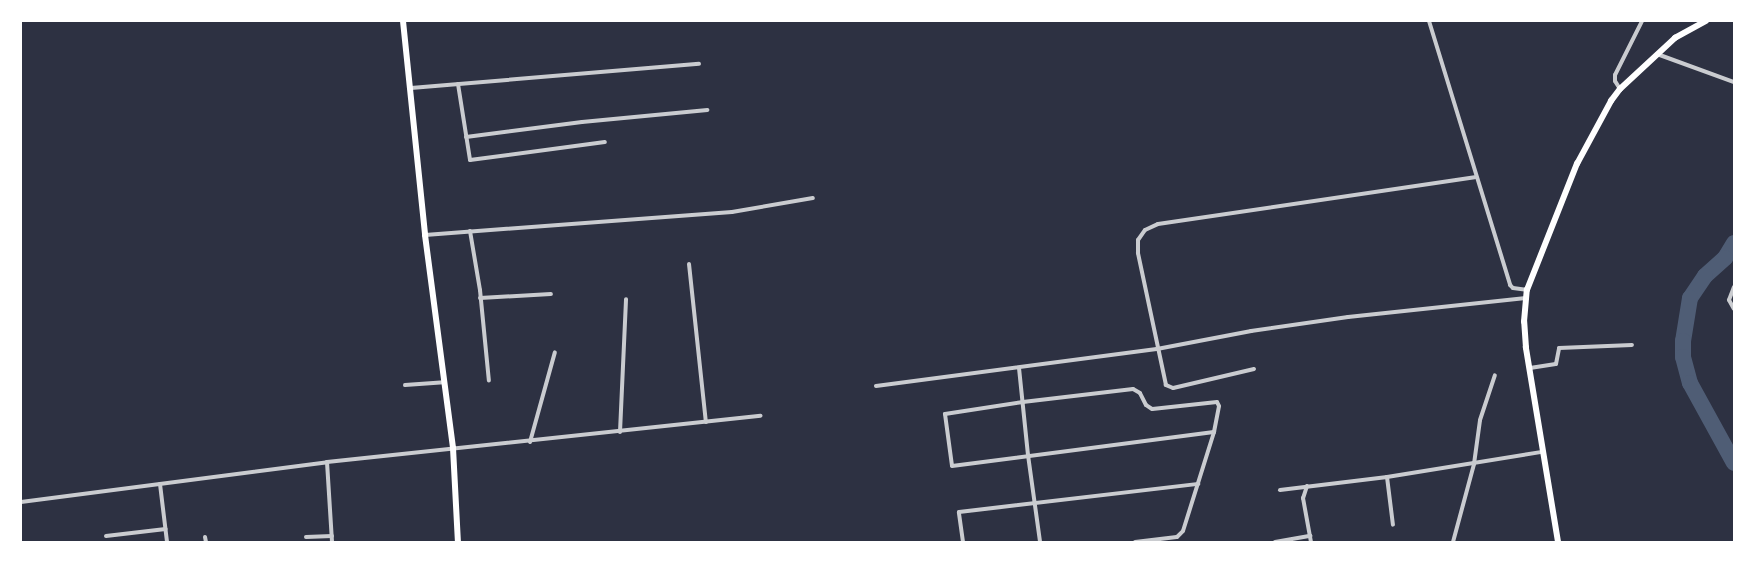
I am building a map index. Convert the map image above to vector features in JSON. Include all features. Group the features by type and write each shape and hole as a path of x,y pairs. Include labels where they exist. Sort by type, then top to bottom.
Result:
{"main road":[{"path":"403,21 412,88 425,235 452,448 458,542"},
{"path":"1558,542 1542,452 1524,322 1527,290 1577,164 1611,101 1620,89 1675,38 1706,21"}],"street":[{"path":"1429,21 1475,177 1510,285 1513,288 1527,290"},
{"path":"1620,89 1615,81 1615,75 1642,21"},
{"path":"1657,54 1734,82"},
{"path":"412,88 699,64"},
{"path":"458,84 470,160 605,142"},
{"path":"466,137 582,122 706,110"},
{"path":"1254,370 1169,388 1166,384 1157,349 1138,253 1138,240 1145,230 1158,224 1475,177"},
{"path":"425,235 732,212 813,198"},
{"path":"470,231 490,381"},
{"path":"689,264 706,422"},
{"path":"1732,291 1729,304 1734,309"},
{"path":"480,298 550,294"},
{"path":"876,386 1157,349 1251,331 1348,316 1526,298"},
{"path":"620,432 626,299"},
{"path":"1530,368 1556,364 1559,348 1632,345"},
{"path":"530,442 556,352"},
{"path":"1019,368 1040,542"},
{"path":"1453,542 1474,464 1480,420 1495,376"},
{"path":"405,385 444,382"},
{"path":"1135,542 1176,538 1181,535 1214,432 1220,406 1214,401 1152,409 1146,405 1140,393 1133,389 948,412 945,417 952,466 1028,454 1214,432"},
{"path":"21,502 327,462 452,448 530,442 761,416"},
{"path":"1280,490 1387,477 1542,452"},
{"path":"327,462 332,542"},
{"path":"1387,477 1393,525"},
{"path":"160,484 167,542"},
{"path":"963,542 959,512 1198,484"},
{"path":"1307,486 1303,498 1311,542"},
{"path":"106,536 166,529"},
{"path":"306,537 332,536"},
{"path":"1275,542 1310,536"}],"waterway":[{"path":"1734,243 1725,258 1705,276 1690,298 1683,341 1683,357 1690,383 1734,463"}]}
